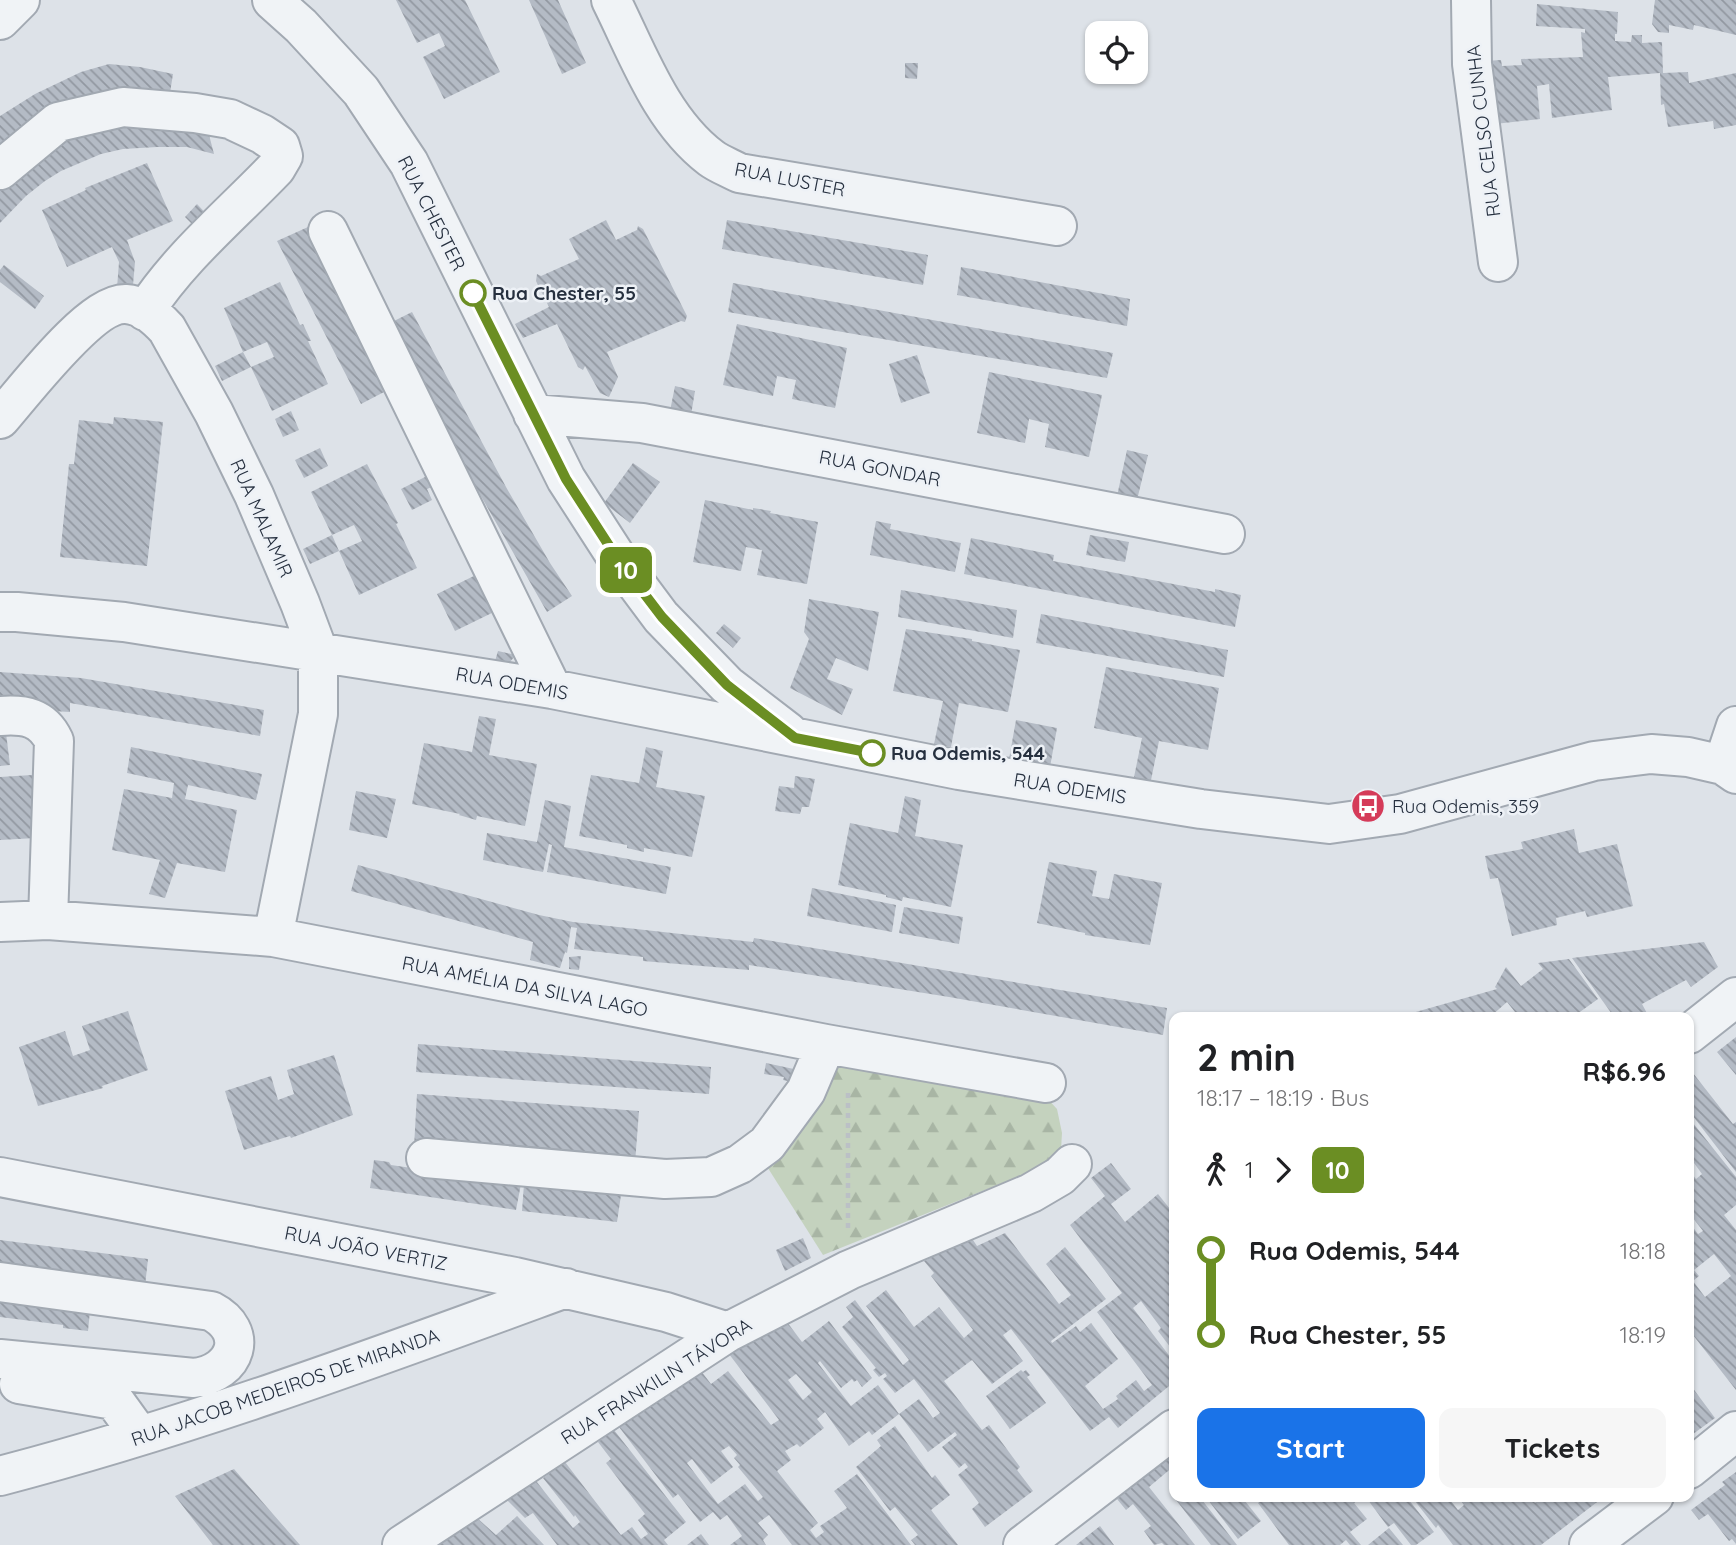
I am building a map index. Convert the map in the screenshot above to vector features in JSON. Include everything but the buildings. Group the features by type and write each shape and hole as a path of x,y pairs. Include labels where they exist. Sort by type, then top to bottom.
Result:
{"street":[{"path":"0,20 20,0"},
{"name":"RUA CHESTER","path":"272,0 301,26 361,91 409,163 566,479 617,558 662,617 727,685 795,738"},
{"name":"RUA LUSTER","path":"611,0 668,111 687,136 712,159 739,173 1056,226"},
{"name":"RUA CELSO CUNHA","path":"1471,0 1472,64 1499,262"},
{"path":"0,170 58,122 123,107 230,119 280,146 283,156 276,168 187,257 145,311 125,304 108,308 92,318 0,419"},
{"path":"328,231 552,689"},
{"name":"RUA MALAMIR","path":"145,311 158,319 167,330 214,413 254,495 318,651 318,714 273,937"},
{"name":"RUA GONDAR","path":"533,414 642,423 1225,534"},
{"name":"RUA ODEMIS","path":"0,612 124,622 318,651 552,689 959,770 1201,809 1329,824 1400,814 1594,761 1651,754 1688,757 1730,769 1736,726"},
{"path":"0,716 30,716 50,732 54,741 48,920"},
{"name":"RUA AMÉLIA DA SILVA LAGO","path":"0,922 48,920 273,937 837,1046 1046,1083"},
{"path":"1694,1030 1736,997"},
{"path":"426,1158 665,1179 711,1177 740,1164 767,1144 837,1046"},
{"name":"RUA FRANKILIN TÁVORA","path":"402,1545 728,1332 849,1270 1031,1193 1060,1177 1072,1164"},
{"name":"RUA JOÃO VERTIZ","path":"0,1177 566,1288 666,1312 728,1332"},
{"path":"0,1282 211,1311 229,1323 233,1337 229,1360 220,1371 194,1378 0,1359"},
{"name":"RUA JACOB MEDEIROS DE MIRANDA","path":"0,1476 100,1450 402,1348 566,1288"},
{"path":"0,1380 114,1400 140,1436"},
{"path":"1694,1465 1736,1431"},
{"path":"1023,1545 1169,1433"},
{"path":"1590,1545 1646,1502"}],"path":[{"path":"837,1046 849,1270"}],"green space":[{"path":"832,1062 1045,1096 1057,1109 1062,1133 1061,1150 1047,1165 823,1255 766,1165"}],"bus line":[{"name":"10","path":"473,293 566,479 617,558 662,617 727,685 795,738 872,753"}],"place":[{"name":"Rua Chester, 55","path":"473,293"},
{"name":"Rua Odemis, 544","path":"872,753"},
{"name":"Rua Odemis, 359","path":"1368,806"}]}
